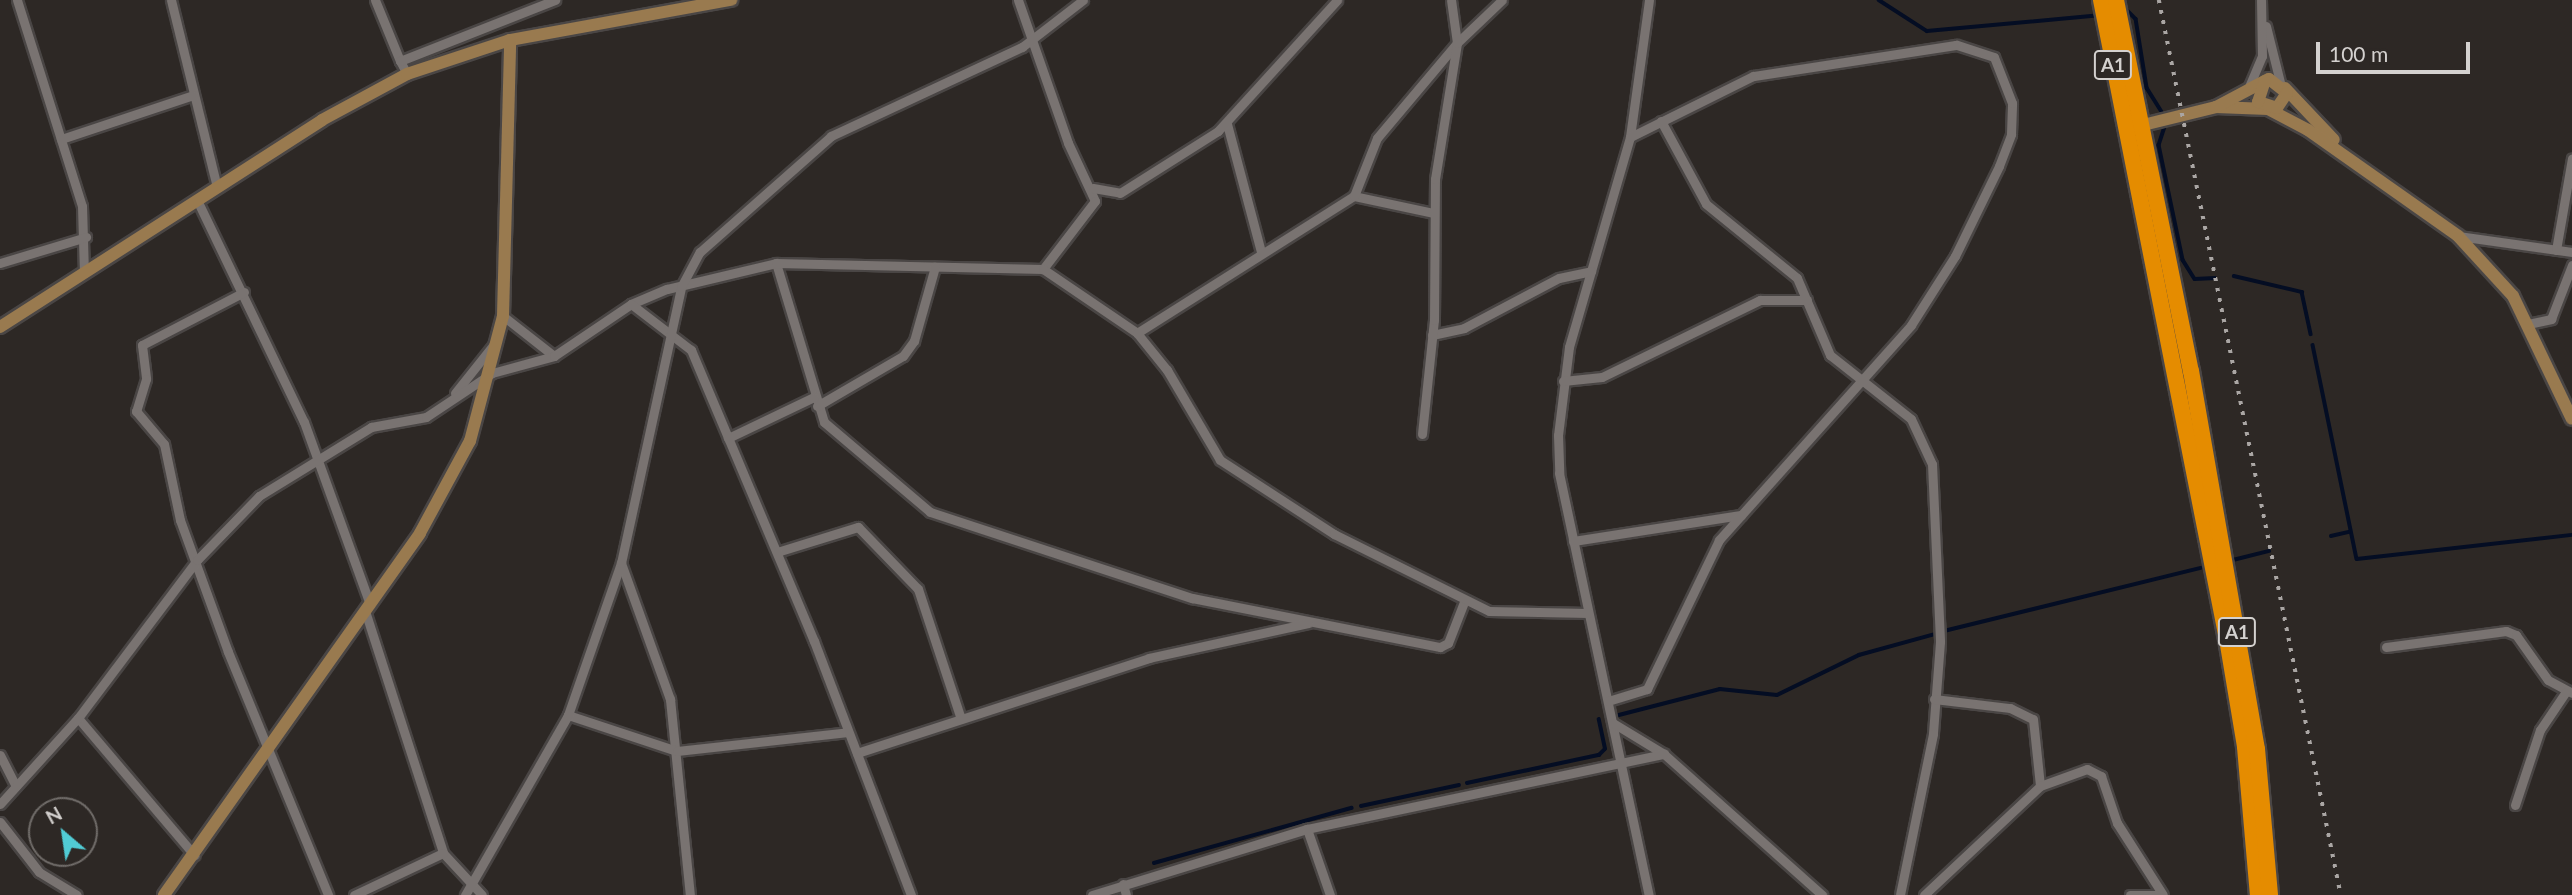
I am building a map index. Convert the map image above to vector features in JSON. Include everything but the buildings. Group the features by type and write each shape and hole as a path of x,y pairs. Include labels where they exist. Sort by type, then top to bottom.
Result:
{"highway":[{"name":"A1","path":"2101,0 2191,371 2249,699 2270,895"},
{"name":"A1","path":"2116,0 2132,128 2245,747 2258,895"}],"street":[{"path":"17,0 61,139 86,237 84,273"},
{"path":"171,0 217,187"},
{"path":"375,0 407,74"},
{"path":"400,61 555,0"},
{"path":"0,327 217,187 407,74 510,40 731,0"},
{"path":"1018,0 1068,143 1093,188 1093,211 1043,269"},
{"path":"465,895 568,715 621,563 676,333 681,287 709,241 831,136 1033,40 1083,0"},
{"path":"1093,188 1120,193 1227,124 1337,0"},
{"path":"1422,434 1432,335 1433,213 1457,43 1451,0"},
{"path":"1137,333 1261,252 1354,196 1371,148 1457,43 1502,0"},
{"path":"1649,0 1630,137 1591,271 1563,381 1559,473 1649,895"},
{"path":"2216,107 2268,109 2284,102 2283,85 2261,0"},
{"path":"2247,90 2262,57 2261,0"},
{"path":"164,895 270,750 447,488 492,373 503,316 510,40"},
{"path":"1608,701 1636,695 1654,681 1713,550 1741,515 1911,325 1955,256 1999,166 2011,134 2012,103 1994,57 1956,46 1801,66 1736,82 1630,137"},
{"path":"2132,128 2216,107 2265,81 2283,85 2374,174"},
{"path":"2265,81 2256,94 2268,109 2374,174 2458,236 2513,296 2572,419"},
{"path":"61,139 193,95"},
{"path":"1661,121 1706,204 1784,264 1807,300 1830,355 1863,378 1911,419 1932,464 1940,642 1934,699 1900,895"},
{"path":"1227,124 1261,252"},
{"path":"2556,250 2572,158"},
{"path":"1354,196 1433,213"},
{"path":"197,200 244,292 316,456 367,608 443,853 482,895"},
{"path":"2458,236 2572,252"},
{"path":"0,263 86,237"},
{"path":"776,262 816,402 832,434 949,521 1121,579 1440,647 1448,643 1464,602"},
{"path":"0,804 78,718 197,560 249,505 316,456 371,427 426,417 492,373 554,356 631,304 681,287 776,262 1043,269 1137,333 1167,370 1220,460 1334,534 1464,602 1521,615 1588,613"},
{"path":"2528,324 2551,319 2572,265"},
{"path":"728,438 816,402 903,356 914,341 935,267"},
{"path":"1432,335 1464,328 1559,278 1591,271"},
{"path":"244,292 140,349 146,379 136,411 164,444 180,520 328,895"},
{"path":"1563,381 1602,377 1760,300 1807,300"},
{"path":"631,304 676,333 691,350 777,552 911,895"},
{"path":"503,316 554,356"},
{"path":"452,398 499,338"},
{"path":"1573,541 1741,515"},
{"path":"777,552 858,527 918,589 960,716"},
{"path":"621,563 666,684 677,751 690,895"},
{"path":"857,753 960,716 1149,658 1313,622"},
{"path":"2386,647 2506,631 2569,693 2540,730 2515,804"},
{"path":"1934,699 2010,708 2033,719 2040,786"},
{"path":"568,715 677,751 848,732"},
{"path":"78,718 194,855"},
{"path":"1613,723 1664,754 1822,895"},
{"path":"1092,895 1307,829 1664,754"},
{"path":"0,755 16,786"},
{"path":"1924,895 2040,786 2078,770 2101,776 2118,822 2163,895"},
{"path":"0,822 39,872 77,895"},
{"path":"1307,829 1330,895"},
{"path":"354,895 443,853"},
{"path":"1123,884 1126,895"},
{"path":"2130,895 2156,895"}],"waterway":[{"path":"1879,0 1927,31 2093,16"},
{"path":"2128,11 2136,19 2147,88 2162,112"},
{"path":"2165,127 2159,145 2183,260 2195,279 2215,278"},
{"path":"2234,276 2302,292 2311,334"},
{"path":"2313,345 2357,559 2572,535"},
{"path":"2331,536 2349,532"},
{"path":"2233,560 2269,551"},
{"path":"1944,631 2200,568"},
{"path":"1619,715 1720,689 1777,695 1859,655 1935,634"},
{"path":"1467,783 1599,755 1605,749 1599,720"},
{"path":"1361,806 1459,785"},
{"path":"1154,863 1351,808"}],"railway":[{"path":"2159,0 2341,895"}]}
